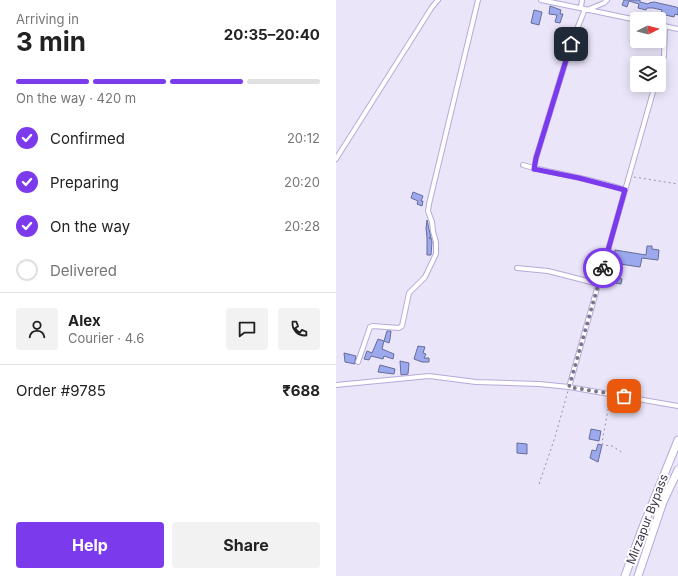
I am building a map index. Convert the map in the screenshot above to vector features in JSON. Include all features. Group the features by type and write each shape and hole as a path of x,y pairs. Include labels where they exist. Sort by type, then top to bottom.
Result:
{"highway":[{"name":"Mirzapur Bypass","path":"625,576 678,440"},
{"path":"638,576 663,502 678,470"}],"street":[{"path":"336,159 432,7 438,0"},
{"path":"358,362 370,327 399,328 402,326 409,293 425,277 436,254 436,242 428,208 478,0"},
{"path":"541,0 630,19"},
{"path":"534,169 536,158 571,44 584,9 582,0"},
{"path":"584,9 604,3 607,0"},
{"path":"666,26 678,29"},
{"path":"569,387 653,92"},
{"path":"523,165 534,169 579,178 625,190"},
{"path":"517,268 548,271 598,284"},
{"path":"336,385 429,376 476,382 539,384 569,387 678,406"}],"path":[{"path":"629,176 678,184"},
{"path":"539,484 555,437 569,387"},
{"path":"611,394 602,442 603,445 612,446 623,453"}],"building":[{"path":"624,0 640,0 640,2 648,4 654,2 678,8 678,15 675,14 674,17 666,15 666,12 662,12 662,10 647,8 646,10 638,8 639,4 629,1 627,7 622,5"},
{"path":"550,6 561,10 560,14 563,14 560,23 555,22 557,15 549,14"},
{"path":"534,10 542,12 539,25 531,23"},
{"path":"413,192 423,196 421,201 423,201 422,206 417,204 418,201 411,198"},
{"path":"427,220 432,242 431,255 427,255"},
{"path":"647,246 652,246 652,249 659,250 658,260 642,258 640,267 613,263 615,250 646,255"},
{"path":"610,271 620,272 619,278 622,279 621,284 606,281"},
{"path":"387,331 391,331 389,343 384,341"},
{"path":"378,339 384,341 382,349 394,354 393,359 384,356 383,359 371,356 369,360 364,359 367,351 372,353"},
{"path":"418,346 425,347 423,353 426,354 424,358 429,358 429,362 422,362 414,359"},
{"path":"344,353 356,356 355,364 345,362"},
{"path":"400,361 409,363 408,374 401,375"},
{"path":"380,365 395,369 394,374 378,372"},
{"path":"591,429 601,431 599,441 589,439"},
{"path":"517,443 527,444 527,454 517,453"},
{"path":"598,444 602,445 598,462 590,458 592,450 596,451"}],"way so far":[{"path":"603,268 569,387 624,396"}],"route":[{"path":"571,44 547,120 534,169 615,186 625,190 603,268"}]}
